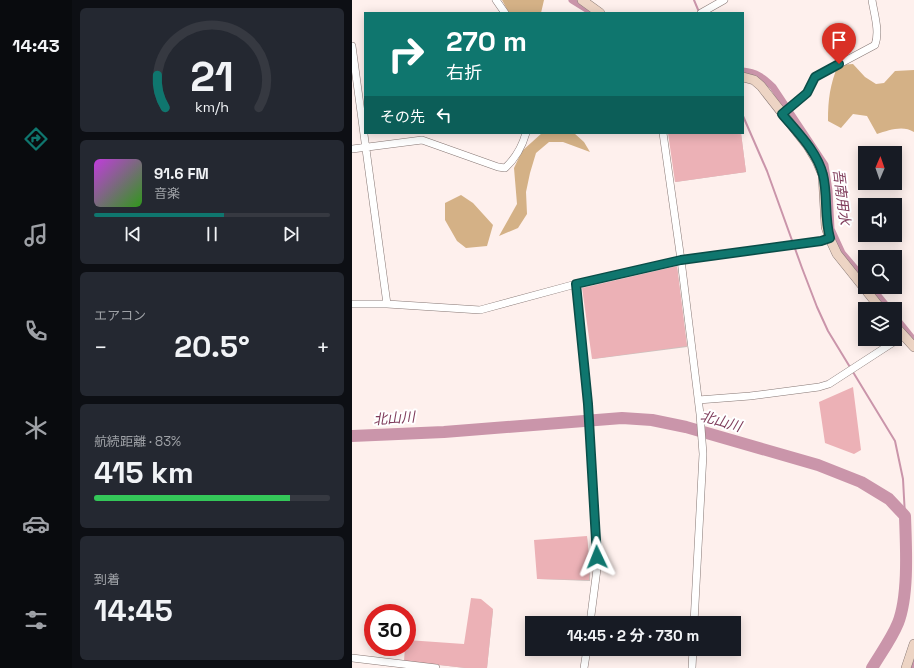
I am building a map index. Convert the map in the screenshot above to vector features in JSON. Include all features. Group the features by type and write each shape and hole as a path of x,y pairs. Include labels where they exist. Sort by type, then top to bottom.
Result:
{"main road":[{"path":"582,0 599,12"},
{"path":"744,77 754,80 762,86 784,113 817,161 823,175 826,227 830,238 837,254 875,302"},
{"path":"903,336 914,347"},
{"path":"906,668 914,644"}],"street":[{"path":"496,0 504,12"},
{"path":"702,12 724,0"},
{"path":"784,113 807,93 815,77 875,45 877,40 877,32 872,0"},
{"path":"352,46 387,304"},
{"path":"352,149 426,140 498,167 505,168 518,154 526,134"},
{"path":"663,134 681,260 700,414 703,454 694,616"},
{"path":"352,304 387,304 480,310 576,284 681,260 821,241 830,238"},
{"path":"576,284 588,404 597,569 591,616"},
{"path":"698,400 750,396 819,387 829,384 903,336"},
{"path":"584,668 585,656"},
{"path":"692,668 693,656"},
{"path":"352,658 436,668"}],"shaded area":[{"path":"502,0 544,0 541,12 508,12"},
{"path":"853,64 865,77 876,84 884,83 895,71 914,70 914,132 901,129 877,134 867,116 853,114 841,128 828,121 830,92 838,65"},
{"path":"541,134 575,134 584,142 590,152 563,142 549,142 536,153 526,192 527,214 518,228 499,236 517,204 514,168 522,151"},
{"path":"461,195 473,203 493,225 487,246 466,248 457,241 445,220 445,203"}],"building":[{"path":"668,134 741,134 746,172 675,182"},
{"path":"677,266 687,346 592,359 582,288"},
{"path":"853,387 861,450 854,454 825,443 819,402"},
{"path":"587,536 590,567 589,580 537,579 534,540"},
{"path":"471,598 481,599 493,609 487,668 466,668 404,661 404,656 416,656 416,641 464,644"}],"waterway":[{"name":"吾南用水","path":"572,0 591,12"},
{"path":"694,0 699,12"},
{"name":"吾南用水","path":"744,71 760,76 773,87 825,165 829,191 831,229 842,253 858,272"},
{"path":"744,118 767,171 802,268 828,331 895,441 903,479 905,516"},
{"name":"吾南用水","path":"877,294 883,302"},
{"name":"吾南用水","path":"902,326 912,338"},
{"name":"北山川","path":"352,436 444,432 622,418 652,420 686,427 818,465 861,482 889,499 905,516 906,570 902,612 893,634 872,668"},
{"name":"吾南用水","path":"911,668 914,660"}],"route":[{"path":"597,557 588,404 576,284 681,260 821,241 830,238 826,227 823,175 808,146 782,114 807,93 815,77 839,64"}]}
